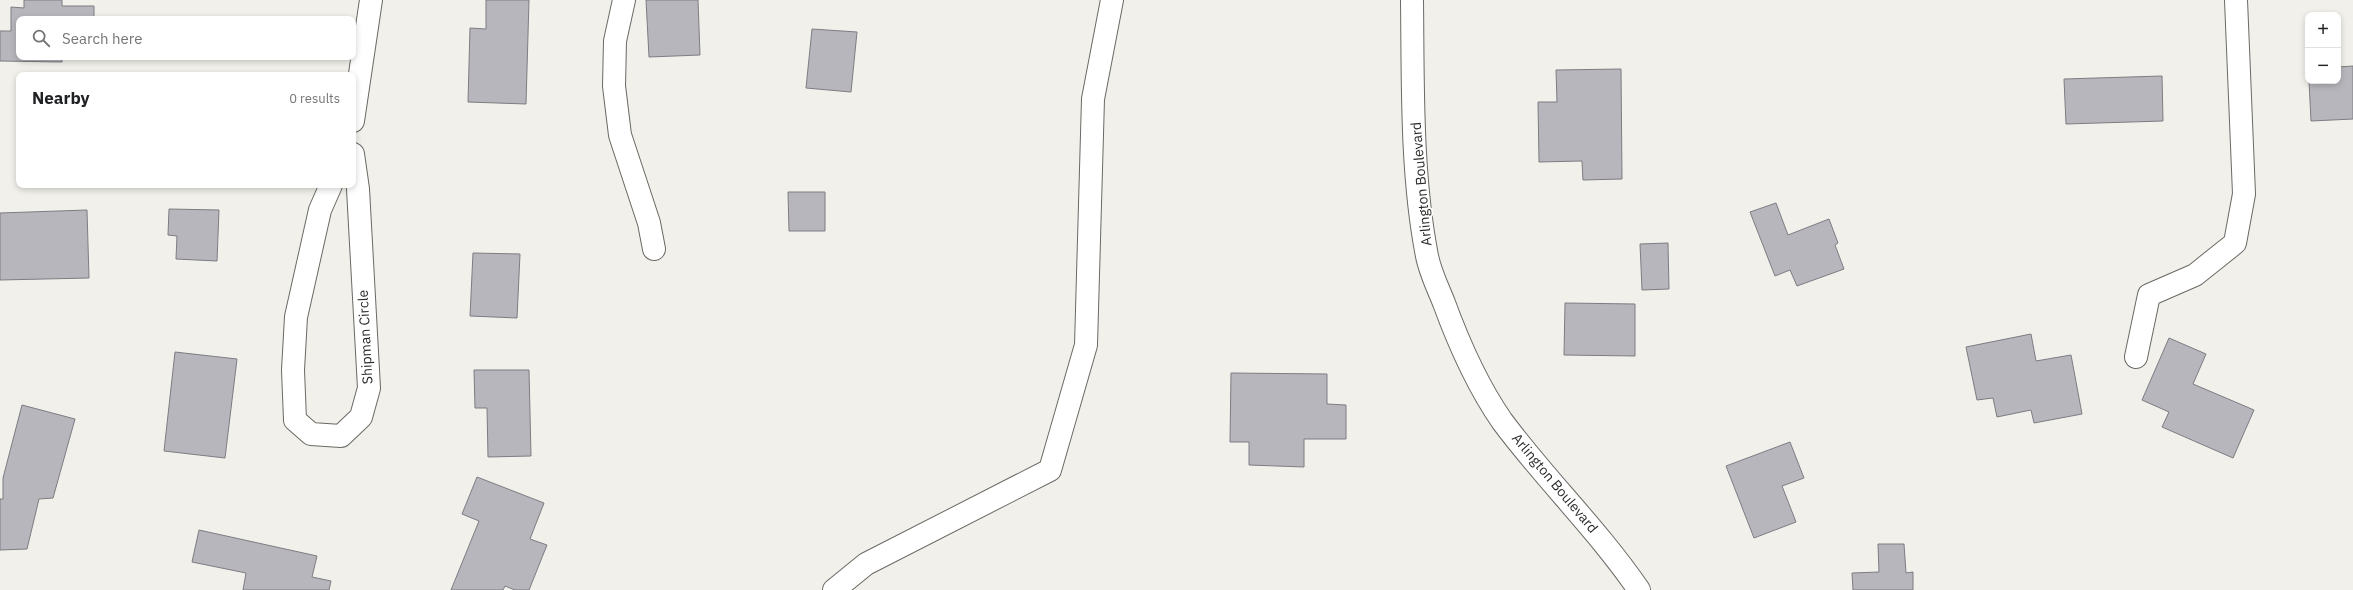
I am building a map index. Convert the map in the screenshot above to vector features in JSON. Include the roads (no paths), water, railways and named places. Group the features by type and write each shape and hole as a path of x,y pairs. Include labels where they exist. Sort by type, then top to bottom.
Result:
{"street":[{"path":"356,101 371,0"},
{"path":"624,0 615,41 614,86 620,135 649,223 654,249"},
{"path":"834,590 866,564 1050,470 1086,345 1092,99 1112,0"},
{"name":"Arlington Boulevard","path":"1412,0 1418,182 1427,258 1438,289 1476,378 1502,420 1619,560 1639,590"},
{"path":"2136,357 2149,295 2195,275 2235,242 2244,194 2236,0"},
{"name":"Shipman Circle","path":"330,188 320,210 296,317 293,370 295,420 310,434 341,436 361,417 369,388 356,175"}]}
